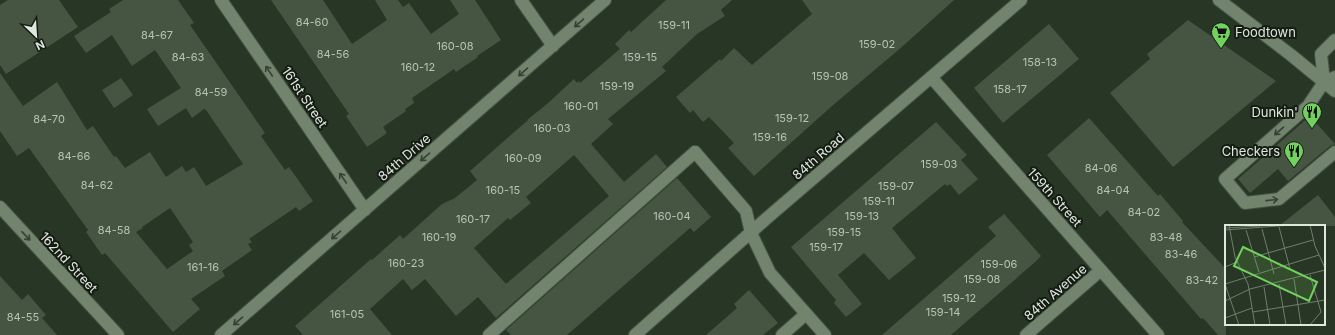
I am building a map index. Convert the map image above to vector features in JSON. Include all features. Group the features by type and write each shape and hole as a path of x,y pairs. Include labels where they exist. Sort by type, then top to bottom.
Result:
{"street":[{"name":"161st Street","path":"221,0 365,210"},
{"path":"521,0 553,46"},
{"name":"84th Drive","path":"221,335 605,0"},
{"name":"84th Road","path":"635,335 1021,0"},
{"path":"1219,0 1290,55 1329,80"},
{"path":"1335,40 1321,54 1329,80 1335,91"},
{"name":"159th Street","path":"931,77 1158,335"},
{"path":"1329,80 1308,106 1225,179 1245,203 1279,199 1335,152"},
{"path":"489,335 695,152 746,211 751,233 770,273 825,335"},
{"name":"162nd Street","path":"0,207 118,335"},
{"name":"84th Avenue","path":"1026,335 1102,270"},
{"path":"782,335 806,314"}],"building":[{"path":"8,0 59,0 78,27 6,74 0,65 0,5"},
{"path":"123,0 178,0 194,23 190,25 265,133 261,136 285,170 289,167 313,201 299,211 296,207 249,239 252,242 248,244 252,250 222,271 225,276 191,299 200,309 173,332 105,253 102,255 86,232 88,230 29,148 17,156 0,131 0,73 23,106 57,82 87,130 93,126 114,157 116,156 125,168 150,152 166,177 182,166 186,172 194,167 206,186 243,164 204,109 192,118 186,108 158,126 147,109 181,88 155,50 132,66 112,35 86,53 74,36 111,12 109,9","holes":["170,208 193,242 189,245 193,251 167,269 136,232"]},
{"path":"271,0 323,0 352,44 387,20 375,0 398,0 403,7 409,3 431,34 459,14 450,0 475,0 501,40 456,72 454,69 412,98 414,103 405,109 406,111 383,127 387,133 367,147 346,116 349,114"},
{"path":"666,0 732,0 721,10 725,16 697,34 662,67 666,71 608,119 613,124 591,144 624,182 656,154 667,167 496,318 478,297 456,316 425,279 412,290 403,279 370,309 392,335 303,335 295,326 400,235 403,239 442,204 455,198 477,180 470,171 574,79 577,83 579,81 580,83 620,49 615,44 629,30 631,32","holes":["574,155 609,196 506,284 474,248 508,218 510,220 531,203 526,197"]},
{"path":"802,0 954,0 754,176 728,148 734,143 709,117 703,122 693,110 690,113 676,97 720,59 721,61 734,48 752,65 812,14"},
{"path":"1188,20 1276,81 1173,167 1110,93 1150,59 1147,54"},
{"path":"1049,24 1079,59 1003,123 974,88"},
{"path":"121,78 133,95 114,108 102,90"},
{"path":"1310,116 1335,144 1330,146 1288,181 1278,169 1250,193 1238,179"},
{"path":"1089,118 1158,196 1160,194 1183,221 1182,222 1225,268 1226,335 1218,335 1203,318 1201,319 1107,210 1100,217 1047,155"},
{"path":"936,122 967,155 961,160 978,179 959,195 950,184 947,186 945,184 892,228 916,258 889,280 864,253 838,275 862,304 846,317 834,303 836,300 791,247"},
{"path":"677,178 711,217 694,232 690,228 567,335 511,335 506,330"},
{"path":"1318,195 1335,217 1335,226 1280,225"},
{"path":"1004,214 1041,256 1034,263 951,335 882,335 996,236 988,227"},
{"path":"0,276 22,300 28,294 46,315 42,318 57,335 0,335"},
{"path":"749,290 778,323 763,335 706,335 737,308 734,304"}],"place":[{"name":"Foodtown","path":"1221,49"},
{"name":"Dunkin'","path":"1312,129"},
{"name":"Checkers","path":"1294,168"}]}
